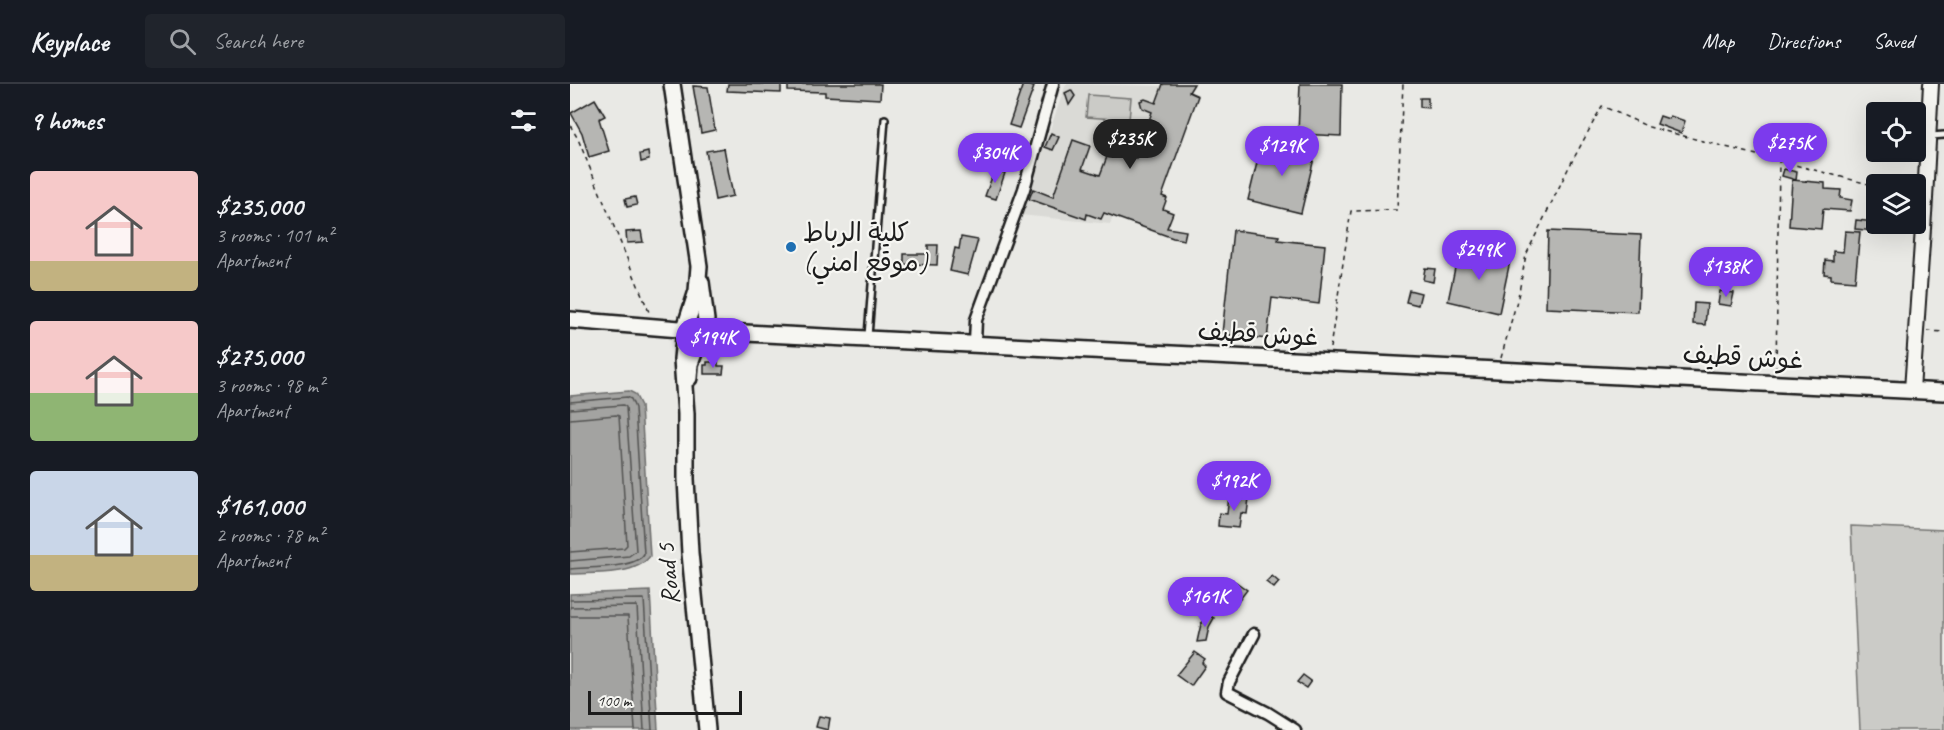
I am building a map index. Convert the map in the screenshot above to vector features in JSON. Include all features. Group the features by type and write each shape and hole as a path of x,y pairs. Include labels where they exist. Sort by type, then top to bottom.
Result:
{"main road":[{"path":"672,84 706,320 704,331 690,364 686,414"},
{"path":"686,414 682,359 685,328 697,291 699,266"},
{"name":"غوش قطيف","path":"570,320 704,331 1944,392"},
{"name":"Road 5","path":"686,414 686,479 690,554 707,730"}],"street":[{"path":"975,343 976,320 1024,189 1053,84"},
{"path":"1912,390 1931,84"},
{"path":"1254,634 1229,682 1227,692 1295,730"}],"lane":[{"path":"868,338 885,119"},
{"path":"1929,136 1944,135"}],"path":[{"path":"1328,361 1351,211 1397,210 1403,84"},
{"path":"1498,370 1527,255 1568,169 1602,106 1649,127 1866,184"},
{"path":"570,125 578,139 655,327"},
{"path":"1776,383 1779,162"},
{"path":"1917,331 1944,332"}],"shaded area":[{"path":"1066,84 1161,86 1110,224 1020,215"},
{"path":"1088,95 1131,98 1129,120 1086,117"},
{"path":"1851,526 1944,530 1944,730 1860,730"}],"water":[{"path":"629,391 635,394 641,406 650,556 635,567 625,570 570,574 570,396"},
{"path":"650,591 658,730 570,730 570,594"}],"building":[{"path":"728,84 781,84 781,93 727,91"},
{"path":"788,84 881,84 880,99 825,96 825,92 788,91"},
{"path":"1023,84 1034,87 1019,128 1009,125"},
{"path":"1163,84 1194,84 1189,92 1198,96 1162,196 1167,198 1163,209 1173,213 1167,228 1186,231 1184,240 1104,213 1101,219 1087,214 1086,219 1029,199 1033,189 1053,197 1073,140 1090,146 1082,169 1100,175 1110,149 1136,158 1152,112 1142,108 1140,101 1145,99 1156,103"},
{"path":"1300,84 1342,84 1341,136 1298,134"},
{"path":"693,86 708,87 715,130 701,133"},
{"path":"1071,90 1075,96 1069,105 1065,93"},
{"path":"1420,98 1428,98 1428,108 1420,107"},
{"path":"595,99 605,116 599,119 609,151 589,157 582,133 571,113"},
{"path":"1660,116 1669,119 1670,116 1685,121 1681,133 1657,124"},
{"path":"1051,133 1059,137 1053,150 1045,147"},
{"path":"1262,142 1315,154 1301,213 1248,200"},
{"path":"724,148 733,196 715,200 706,151"},
{"path":"648,152 649,160 641,162 640,154"},
{"path":"995,169 1005,173 996,199 985,196"},
{"path":"1784,169 1797,172 1796,180 1782,176"},
{"path":"1792,180 1825,183 1825,189 1841,190 1840,198 1852,200 1850,211 1823,209 1821,229 1789,226"},
{"path":"635,197 637,205 627,207 625,199"},
{"path":"1856,220 1866,221 1866,230 1855,229"},
{"path":"1233,230 1279,236 1278,240 1325,245 1319,304 1272,298 1267,339 1222,334"},
{"path":"641,231 643,242 627,243 626,232"},
{"path":"1548,231 1641,235 1638,312 1546,308"},
{"path":"1845,231 1860,232 1855,281 1831,279 1831,275 1824,274 1825,260 1833,261 1833,251 1843,252"},
{"path":"961,237 978,240 968,275 950,271 955,248 959,249"},
{"path":"928,245 938,245 937,265 904,264 904,254 928,254"},
{"path":"1459,249 1510,261 1499,313 1448,301"},
{"path":"1425,268 1435,269 1433,282 1423,280"},
{"path":"1409,290 1421,293 1418,305 1406,302"},
{"path":"1720,291 1734,293 1731,306 1718,304"},
{"path":"1694,303 1707,304 1705,325 1693,324"},
{"path":"707,362 718,362 718,366 724,366 723,374 704,374 704,365 707,365"},
{"path":"1226,475 1234,476 1231,494 1223,492"},
{"path":"1229,496 1249,498 1247,514 1241,513 1239,528 1218,526 1219,513 1227,514"},
{"path":"1272,576 1279,582 1274,588 1266,582"},
{"path":"1236,582 1247,590 1234,607 1225,600"},
{"path":"1206,614 1214,618 1206,641 1197,642 1201,624"},
{"path":"1195,652 1205,659 1202,663 1205,666 1191,686 1176,675"},
{"path":"1303,675 1311,681 1306,688 1297,682"},
{"path":"819,716 830,718 828,730 816,727"}],"place":[{"name":"كلية الرباط (موقع امني)","path":"791,247"}]}
